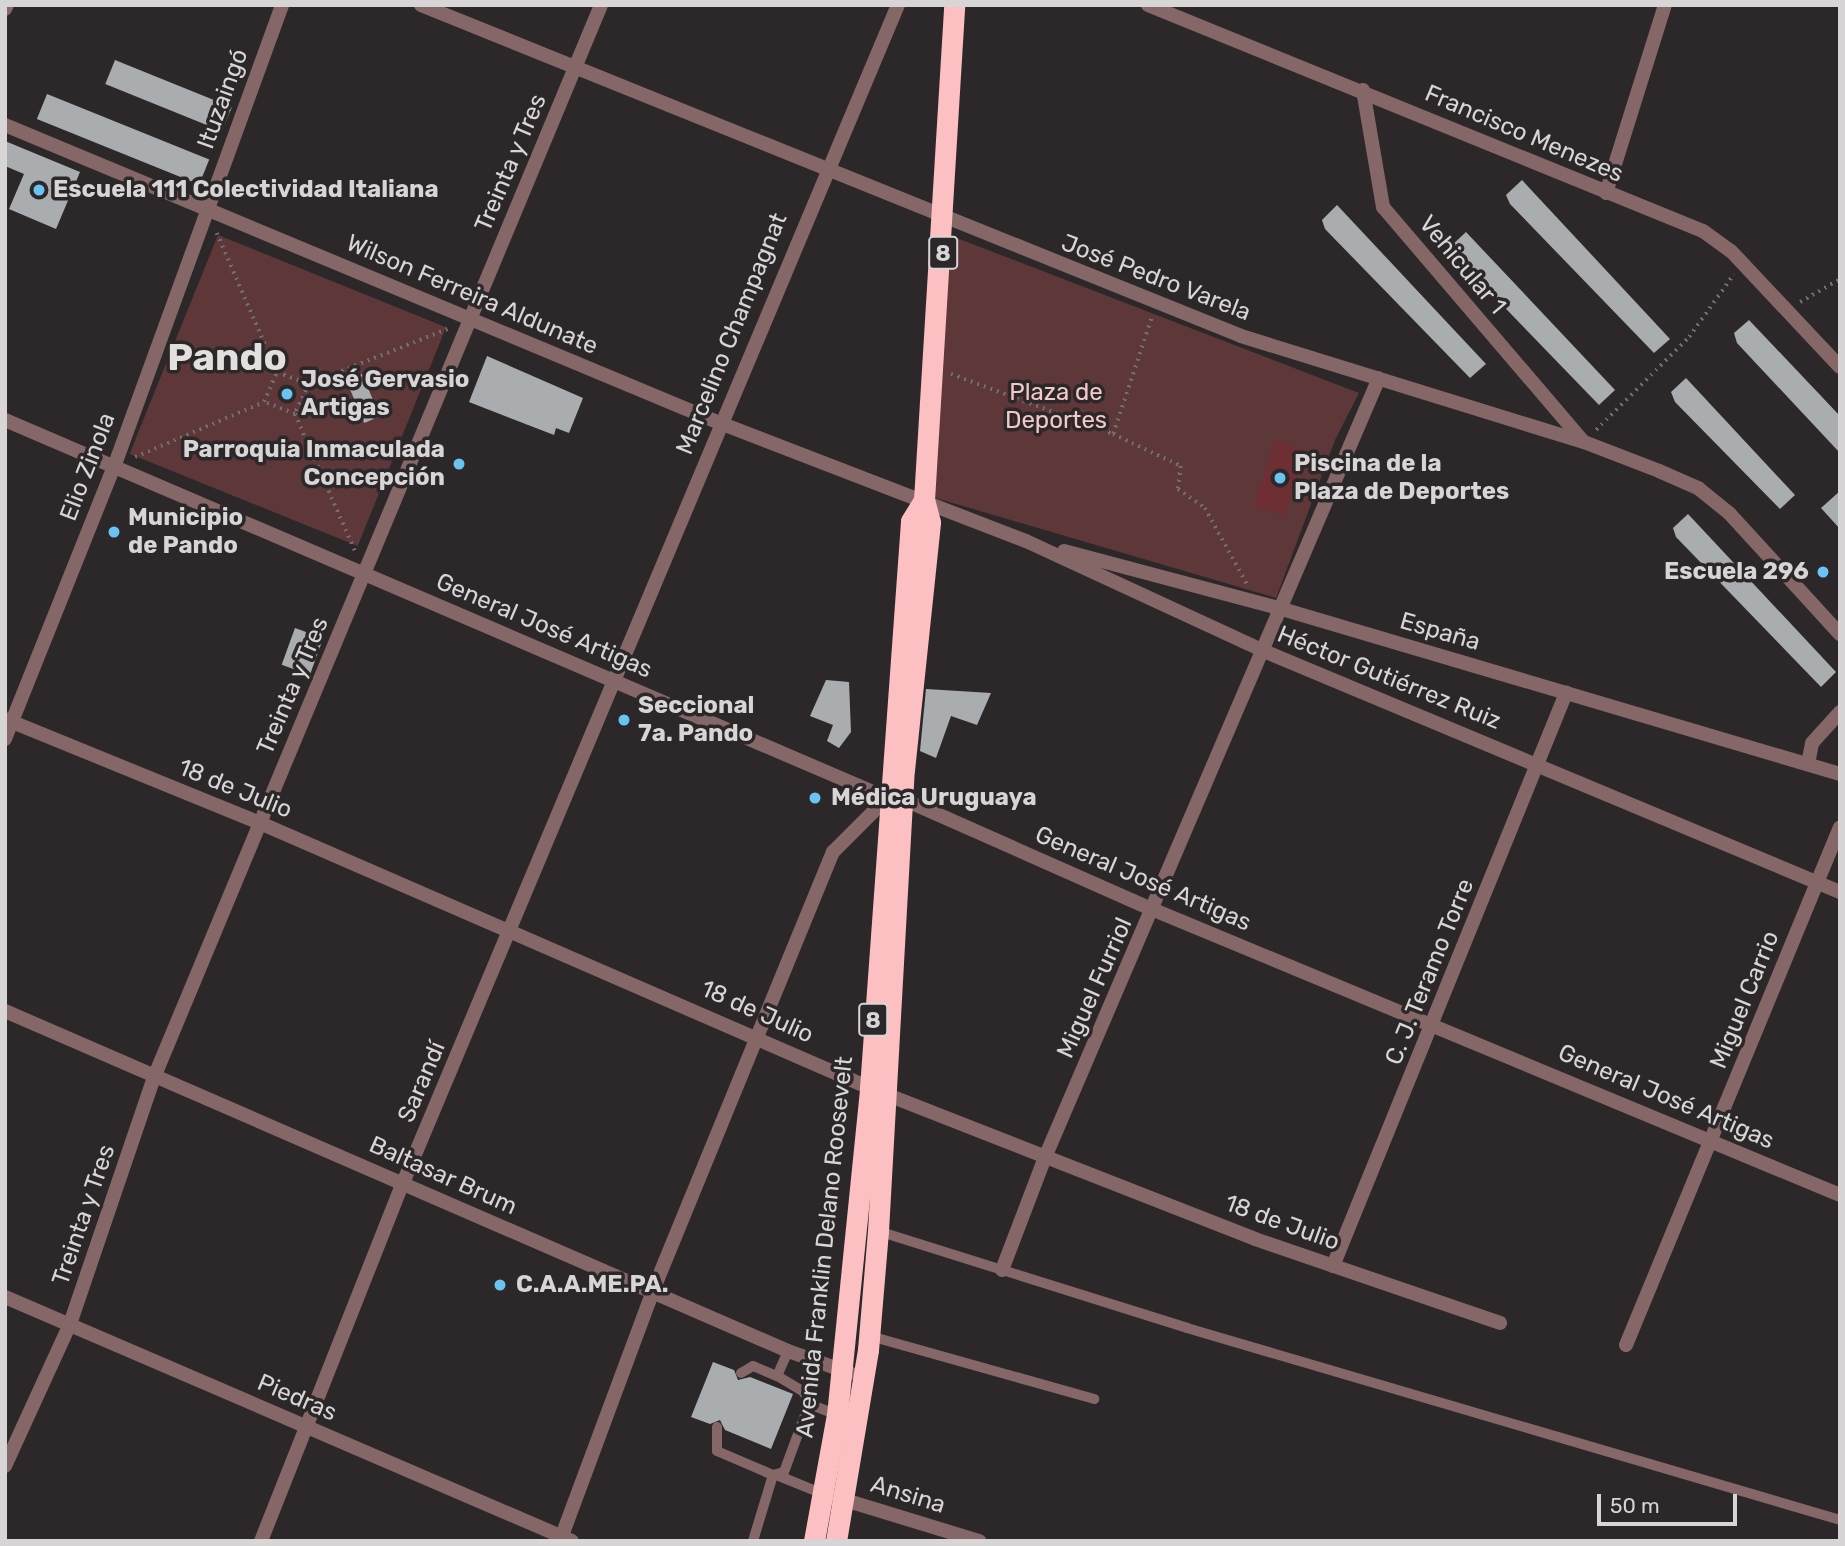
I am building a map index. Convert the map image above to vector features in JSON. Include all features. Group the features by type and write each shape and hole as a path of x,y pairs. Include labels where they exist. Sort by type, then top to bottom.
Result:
{"highway":[{"name":"Avenida Franklin Delano Roosevelt","path":"836,1541 870,1336 878,1231 878,1090 895,798 930,522 924,500 945,214 954,5"},
{"name":"Avenida Franklin Delano Roosevelt","path":"814,1541 836,1415 839,1371 878,1090"}],"street":[{"name":"Ituzaingó","path":"207,209 282,5"},
{"name":"José Pedro Varela","path":"421,5 825,169 945,214 961,226 1241,336 1584,442 1698,488 1728,513 1840,634"},
{"name":"Treinta y Tres","path":"5,1466 70,1324 155,1075 601,5"},
{"name":"Marcelino Champagnat","path":"614,681 825,169 898,5"},
{"name":"Francisco Menezes","path":"1148,5 1363,90 1710,234 1742,263 1840,367"},
{"path":"1606,193 1665,5"},
{"name":"Vehicular 1","path":"1363,90 1383,207 1584,442"},
{"name":"Wilson Ferreira Aldunate","path":"5,125 470,320 720,422 924,500"},
{"name":"Elio Zinola","path":"5,739 9,721 114,467 207,209"},
{"name":"Miguel Furriol","path":"1002,1270 1046,1155 1266,652 1379,378"},
{"name":"General José Artigas","path":"5,420 1154,910 1840,1195"},
{"name":"Héctor Gutiérrez Ruiz","path":"924,500 1026,541 1266,652 1538,763 1840,892"},
{"name":"España","path":"1026,541 1282,609 1840,774"},
{"name":"Sarandí","path":"261,1541 310,1429 403,1183 512,930 614,681"},
{"name":"C. J. Teramo Torre","path":"1333,1266 1566,693"},
{"path":"1808,764 1812,743 1840,712"},
{"name":"18 de Julio","path":"9,721 260,823 512,930 878,1090 1333,1266 1500,1323"},
{"path":"565,1539 652,1293 833,852 895,798"},
{"name":"Miguel Carrio","path":"1626,1345 1840,827"},
{"name":"Baltasar Brum","path":"5,1011 788,1351 839,1371 864,1375"},
{"name":"Piedras","path":"5,1297 565,1539"},
{"name":"Ansina","path":"823,1493 979,1541"}],"lane":[{"path":"878,1231 1840,1520"},
{"path":"870,1336 1094,1399"},
{"path":"777,1376 788,1351"},
{"path":"741,1373 753,1366 777,1376 804,1392 809,1404 836,1415"},
{"path":"753,1541 776,1475 809,1404"},
{"path":"717,1427 717,1451 823,1493"}],"path":[{"path":"207,209 277,372 309,384 470,320"},
{"path":"1584,442 1689,337 1742,263"},
{"path":"1786,310 1840,279"},
{"path":"1113,434 1157,302"},
{"path":"934,365 1113,434 1181,466 1178,489 1205,508 1248,586 1251,602"},
{"path":"114,467 264,402 277,372"},
{"path":"295,414 309,384"},
{"path":"264,402 295,414 365,575"}],"green space":[{"path":"218,235 446,327 358,546 130,454"},
{"name":"Plaza de Deportes","path":"949,235 1359,393 1335,440 1276,598 929,496"}],"shaded area":[{"name":"Piscina de la Plaza de Deportes","path":"1275,440 1305,450 1284,516 1254,506"}],"building":[{"path":"115,60 232,107 222,131 105,84"},
{"path":"47,94 209,160 199,185 37,119"},
{"name":"Escuela 111 Colectividad Italiana","path":"5,141 80,172 56,229 9,209 24,174 5,166"},
{"path":"1522,180 1670,339 1654,353 1510,204 1506,195"},
{"path":"1337,205 1486,364 1470,378 1325,229 1322,220"},
{"path":"1466,232 1615,390 1599,405 1454,255 1451,246"},
{"path":"1749,320 1840,416 1840,453 1737,343 1734,333"},
{"path":"487,356 583,398 569,433 556,428 554,435 469,402"},
{"path":"362,374 380,416 364,423 346,381"},
{"path":"1686,378 1795,495 1780,509 1675,402 1671,392"},
{"path":"1840,491 1840,529 1821,508"},
{"path":"1688,514 1836,672 1821,687 1676,537 1673,528"},
{"path":"295,628 323,638 310,675 282,665"},
{"path":"826,680 849,682 851,732 839,748 827,741 833,725 810,716"},
{"path":"926,689 991,693 977,725 951,716 936,758 920,751"},
{"path":"713,1362 734,1370 738,1380 750,1377 793,1394 771,1449 725,1430 720,1420 710,1424 691,1417"}],"place":[{"name":"Escuela 111 Colectividad Italiana","path":"39,190"},
{"name":"José Gervasio Artigas","path":"287,394"},
{"name":"Parroquia Inmaculada Concepción","path":"459,464"},
{"name":"Piscina de la Plaza de Deportes","path":"1280,478"},
{"name":"Municipio de Pando","path":"114,532"},
{"name":"Escuela 296","path":"1823,572"},
{"name":"Seccional 7a. Pando","path":"624,720"},
{"name":"Médica Uruguaya","path":"815,798"},
{"name":"C.A.A.ME.PA.","path":"500,1285"}],"district":[{"name":"Pando","path":"227,358"}]}
